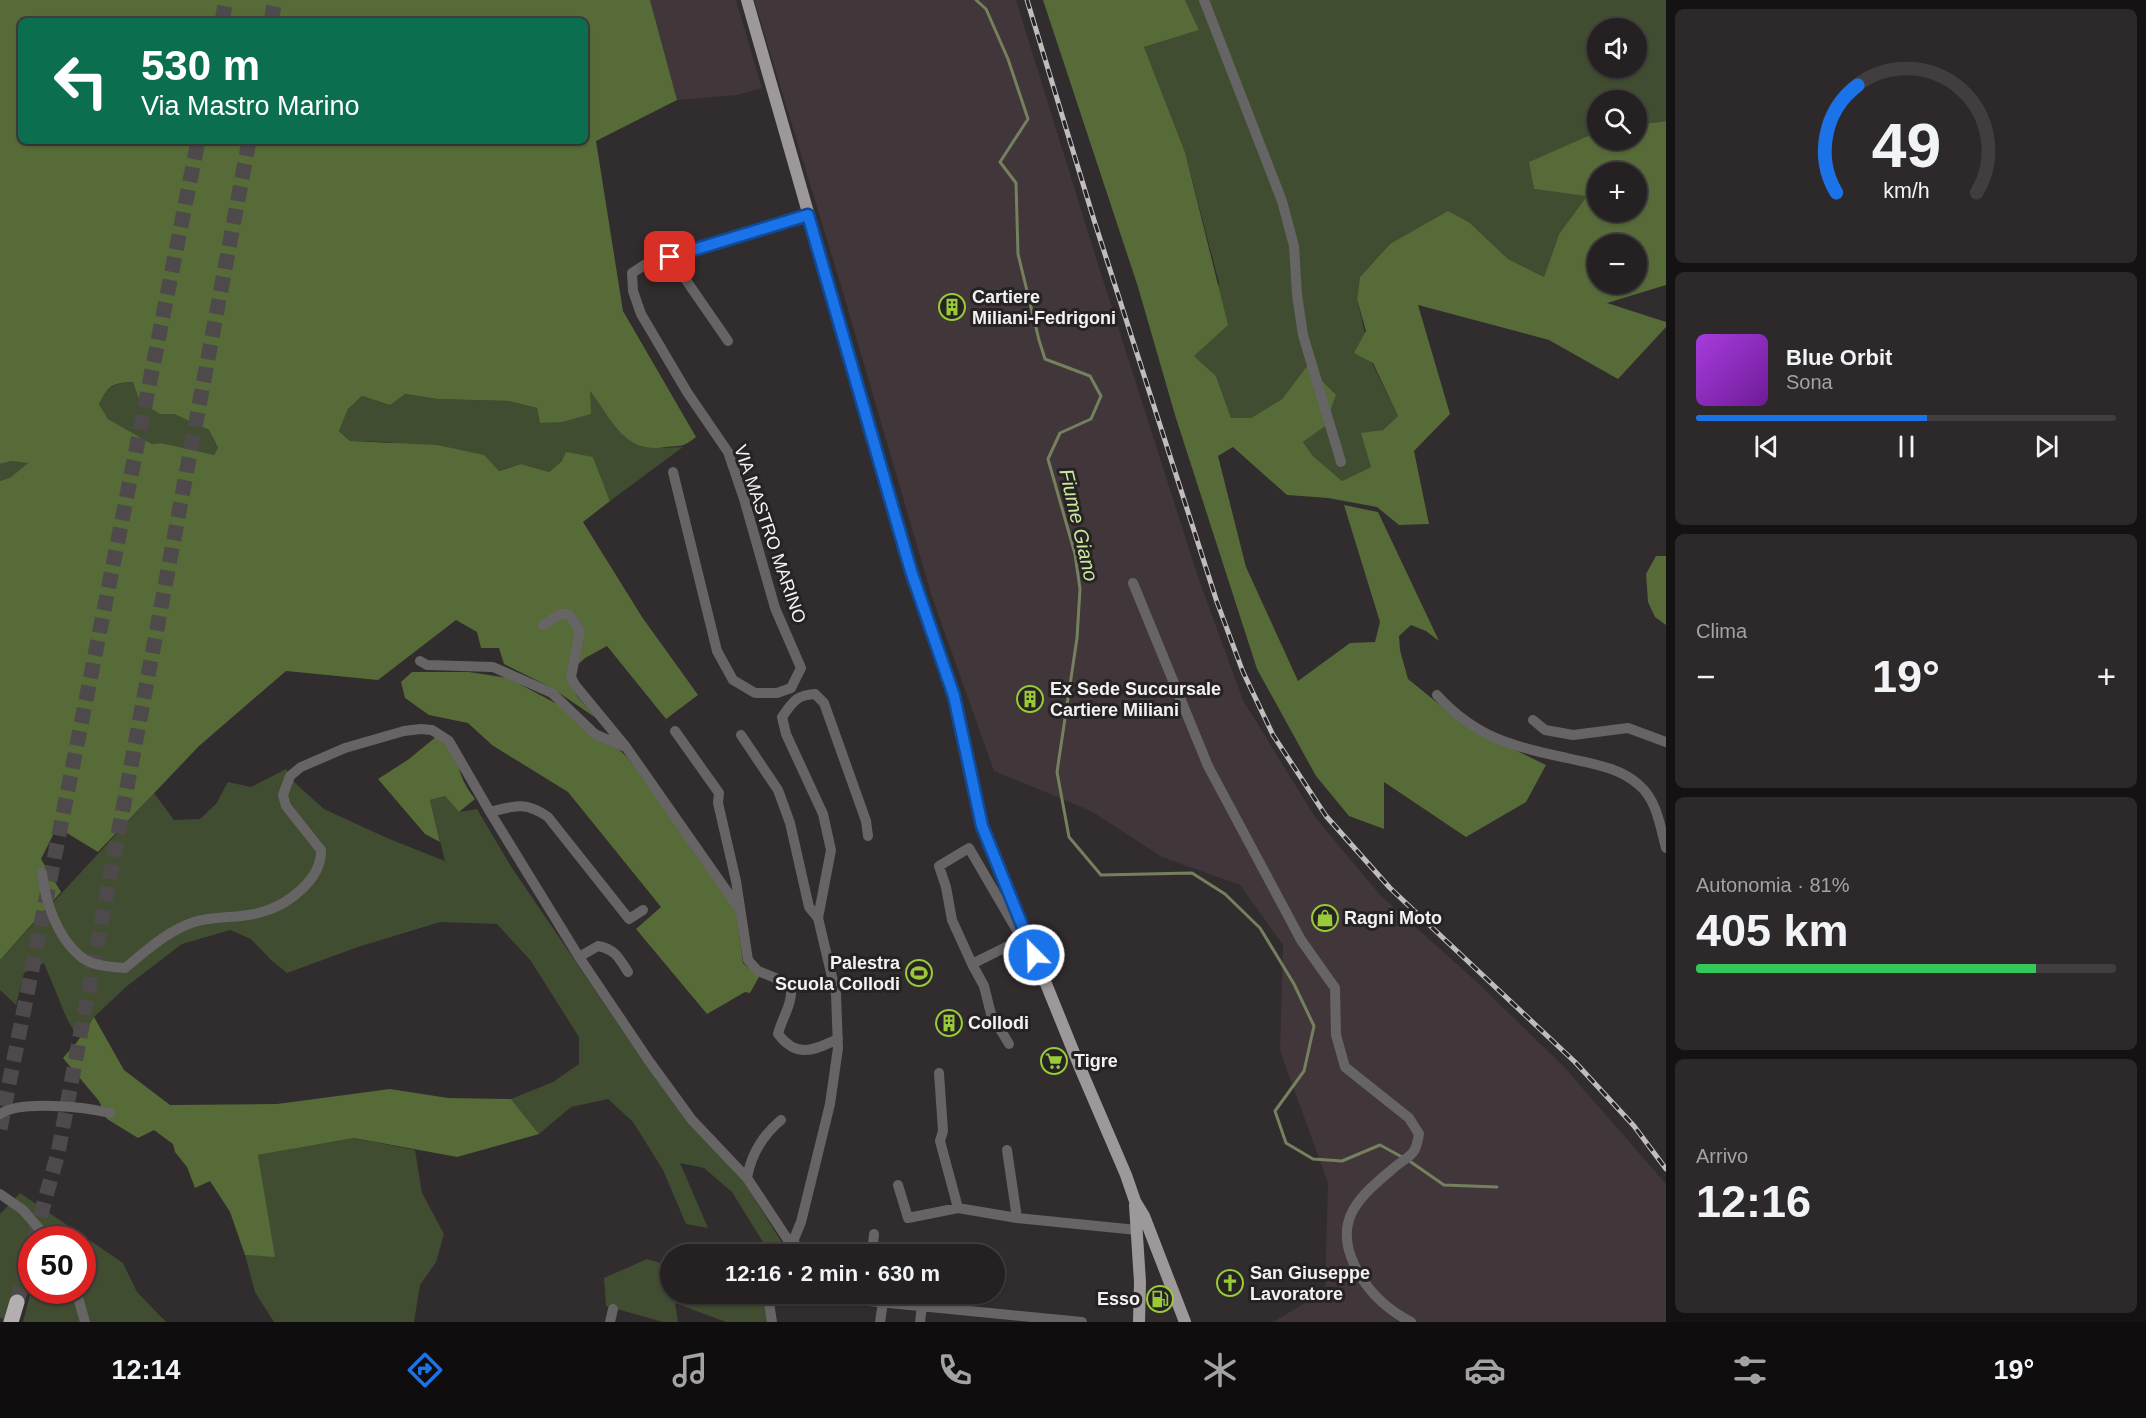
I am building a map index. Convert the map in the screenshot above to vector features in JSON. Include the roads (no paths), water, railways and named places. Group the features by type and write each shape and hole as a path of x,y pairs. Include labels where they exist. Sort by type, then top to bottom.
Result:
{"highway":[{"path":"11,1322 17,1302"}],"main road":[{"path":"747,0 911,571 954,696 982,826 1024,938 1126,1175 1135,1201 1144,1216 1185,1322"},
{"path":"1135,1201 1140,1282 1139,1322"}],"street":[{"path":"1204,0 1282,201 1294,246 1297,295 1303,336 1341,462"},
{"name":"VIA MASTRO MARINO","path":"790,687 801,669 776,608 728,452 669,363 641,314 633,291 632,273 646,264 808,215"},
{"path":"670,257 728,341"},
{"path":"673,472 717,651 733,680 755,693 777,693 790,687 801,695"},
{"path":"1133,583 1208,766 1301,940 1335,988 1336,1035 1345,1067 1409,1118 1419,1134 1416,1150 1356,1202 1348,1218 1346,1236 1349,1254 1370,1289 1394,1313 1411,1322"},
{"path":"543,625 560,614 569,614 574,620 579,631 571,677 575,685 626,747 739,909"},
{"path":"420,661 428,665 493,667 552,693 595,734 604,740 626,747"},
{"path":"794,1244 830,1104 838,1039 836,994 818,918 831,850 823,814 786,734 782,717 801,695 815,694 824,703 866,821 868,836"},
{"path":"1437,695 1450,709 1483,734 1515,746 1609,767 1640,786 1656,808 1666,848"},
{"path":"1533,720 1545,730 1554,732 1573,735 1628,728 1666,742"},
{"path":"42,873 44,892 52,915 80,957 87,961 124,968 166,936 193,922 262,912 286,901 306,885 317,869 321,849 286,806 283,795 287,781 301,767 377,737 421,729 432,730 449,741 579,957 649,1061 692,1120 747,1178 790,1244"},
{"path":"675,731 719,793 718,803 736,881 748,960 758,971 783,981 790,987 792,996 778,1034 786,1044 800,1051 817,1049 838,1039"},
{"path":"741,735 778,790 790,823 809,907 818,918"},
{"path":"490,812 519,805 536,809 548,817 629,919 643,910"},
{"path":"972,964 1024,938 969,848 939,866 946,887 952,920 972,964 984,986 991,1014 1009,1044"},
{"path":"579,957 598,946 608,948 617,955 628,972"},
{"path":"939,1073 943,1131 940,1141 958,1208"},
{"path":"0,1114 10,1108 22,1106 90,1108 110,1113"},
{"path":"747,1178 756,1150 781,1120"},
{"path":"1007,1150 1017,1218"},
{"path":"898,1185 908,1218 958,1208 1017,1218 1137,1230"},
{"path":"0,1194 23,1210 37,1226"},
{"path":"873,1244 874,1234"},
{"path":"80,1304 85,1322"},
{"path":"769,1304 772,1322"},
{"path":"880,1322 883,1304"},
{"path":"902,1304 1082,1322"},
{"path":"920,1322 922,1306"},
{"path":"610,1322 613,1309"}],"waterway":[{"name":"Fiume Giano","path":"976,0 986,9 1008,59 1028,119 1000,162 1016,183 1018,254 1039,340 1045,359 1090,376 1101,396 1091,419 1060,433 1048,459 1075,554 1080,589 1077,638 1057,772 1069,837 1101,875 1192,873 1225,894 1260,928 1294,984 1314,1026 1304,1071 1275,1111 1286,1143 1313,1159 1342,1161 1380,1145 1402,1157"},
{"name":"Fiume Giano","path":"1408,1160 1444,1185 1497,1187"}],"tunnel":[{"path":"223,18 226,0"},
{"path":"272,18 275,0"},
{"path":"0,1129 197,144"},
{"path":"38,1226 58,1153 248,144"}],"railway":[{"path":"1027,0 1094,220 1217,602 1243,672 1273,735 1326,816 1390,888 1575,1062 1634,1126 1666,1169"}],"place":[{"name":"Cartiere Miliani-Fedrigoni","path":"952,307"},
{"name":"Ex Sede Succursale Cartiere Miliani","path":"1030,699"},
{"name":"Ragni Moto","path":"1325,918"},
{"name":"Palestra Scuola Collodi","path":"919,973"},
{"name":"Collodi","path":"949,1023"},
{"name":"Tigre","path":"1054,1061"},
{"name":"San Giuseppe Lavoratore","path":"1230,1283"},
{"name":"Esso","path":"1160,1299"}]}
